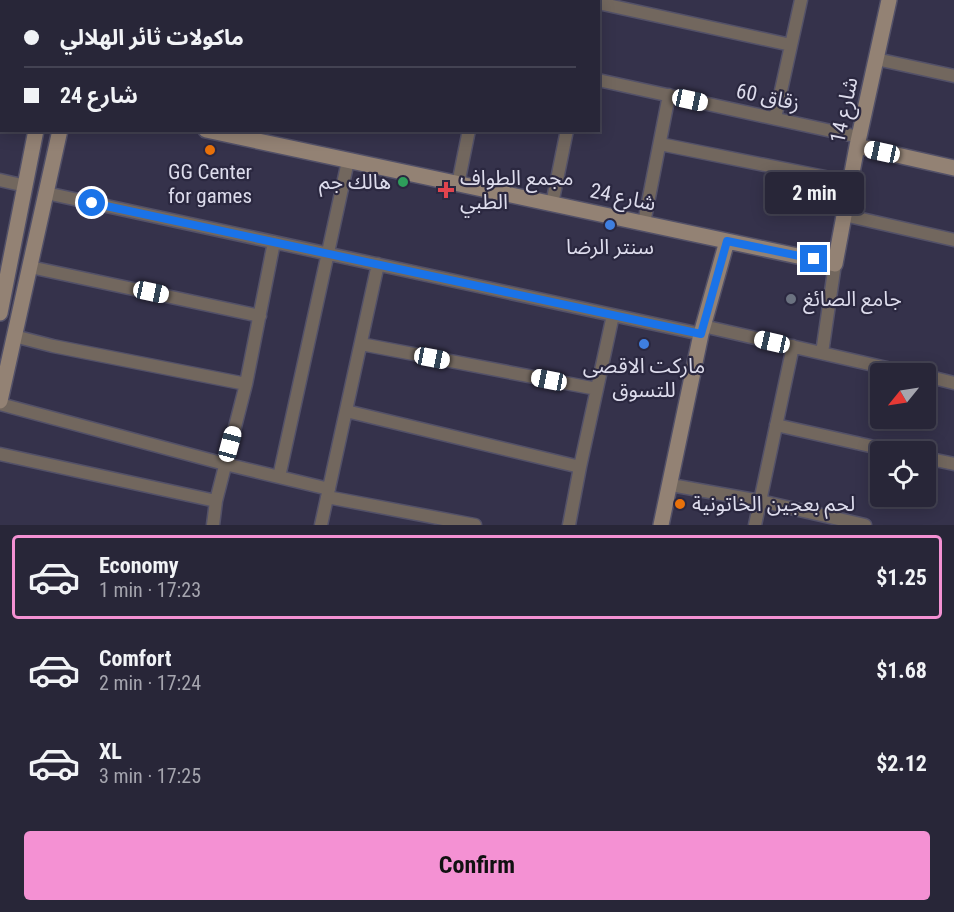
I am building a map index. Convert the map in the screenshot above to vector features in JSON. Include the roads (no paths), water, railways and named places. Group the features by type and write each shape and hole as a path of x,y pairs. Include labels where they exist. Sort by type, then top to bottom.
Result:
{"street":[{"path":"775,118 801,0"},
{"name":"شارع 14","path":"835,264 858,142 889,0"},
{"path":"600,3 791,45"},
{"path":"876,59 954,76"},
{"name":"زقاق 60","path":"600,80 775,118 858,142"},
{"path":"644,223 669,95"},
{"path":"0,313 6,262 26,186 36,132"},
{"path":"60,132 0,403 279,477 328,493 475,525"},
{"path":"458,184 469,132"},
{"path":"552,204 567,132"},
{"name":"شارع 24","path":"226,133 835,264"},
{"path":"858,142 954,168"},
{"path":"660,144 850,182"},
{"path":"279,477 348,161"},
{"path":"0,180 26,186"},
{"path":"46,193 613,315 793,346 870,364"},
{"path":"844,215 954,240"},
{"path":"661,525 702,330 727,241"},
{"path":"213,525 216,501 246,384 274,242"},
{"path":"321,525 378,264"},
{"path":"822,353 835,264"},
{"path":"30,267 260,316"},
{"path":"569,525 613,315"},
{"path":"14,336 53,346 246,384"},
{"path":"361,344 597,389"},
{"path":"754,525 793,346"},
{"path":"936,378 954,383"},
{"path":"346,411 580,467"},
{"path":"776,425 870,446"},
{"path":"0,454 216,501"},
{"path":"936,460 954,464"},
{"path":"670,485 760,501 865,525"}],"place":[{"name":"GG Center for games","path":"210,150"},
{"name":"هالك جم","path":"403,182"},
{"name":"مجمع الطواف الطبي","path":"446,190"},
{"name":"سنتر الرضا","path":"610,225"},
{"name":"جامع الصائغ","path":"791,299"},
{"name":"ماركت الاقصى للتسوق","path":"644,344"},
{"name":"لحم بعجين الخاتونية","path":"680,504"}]}
